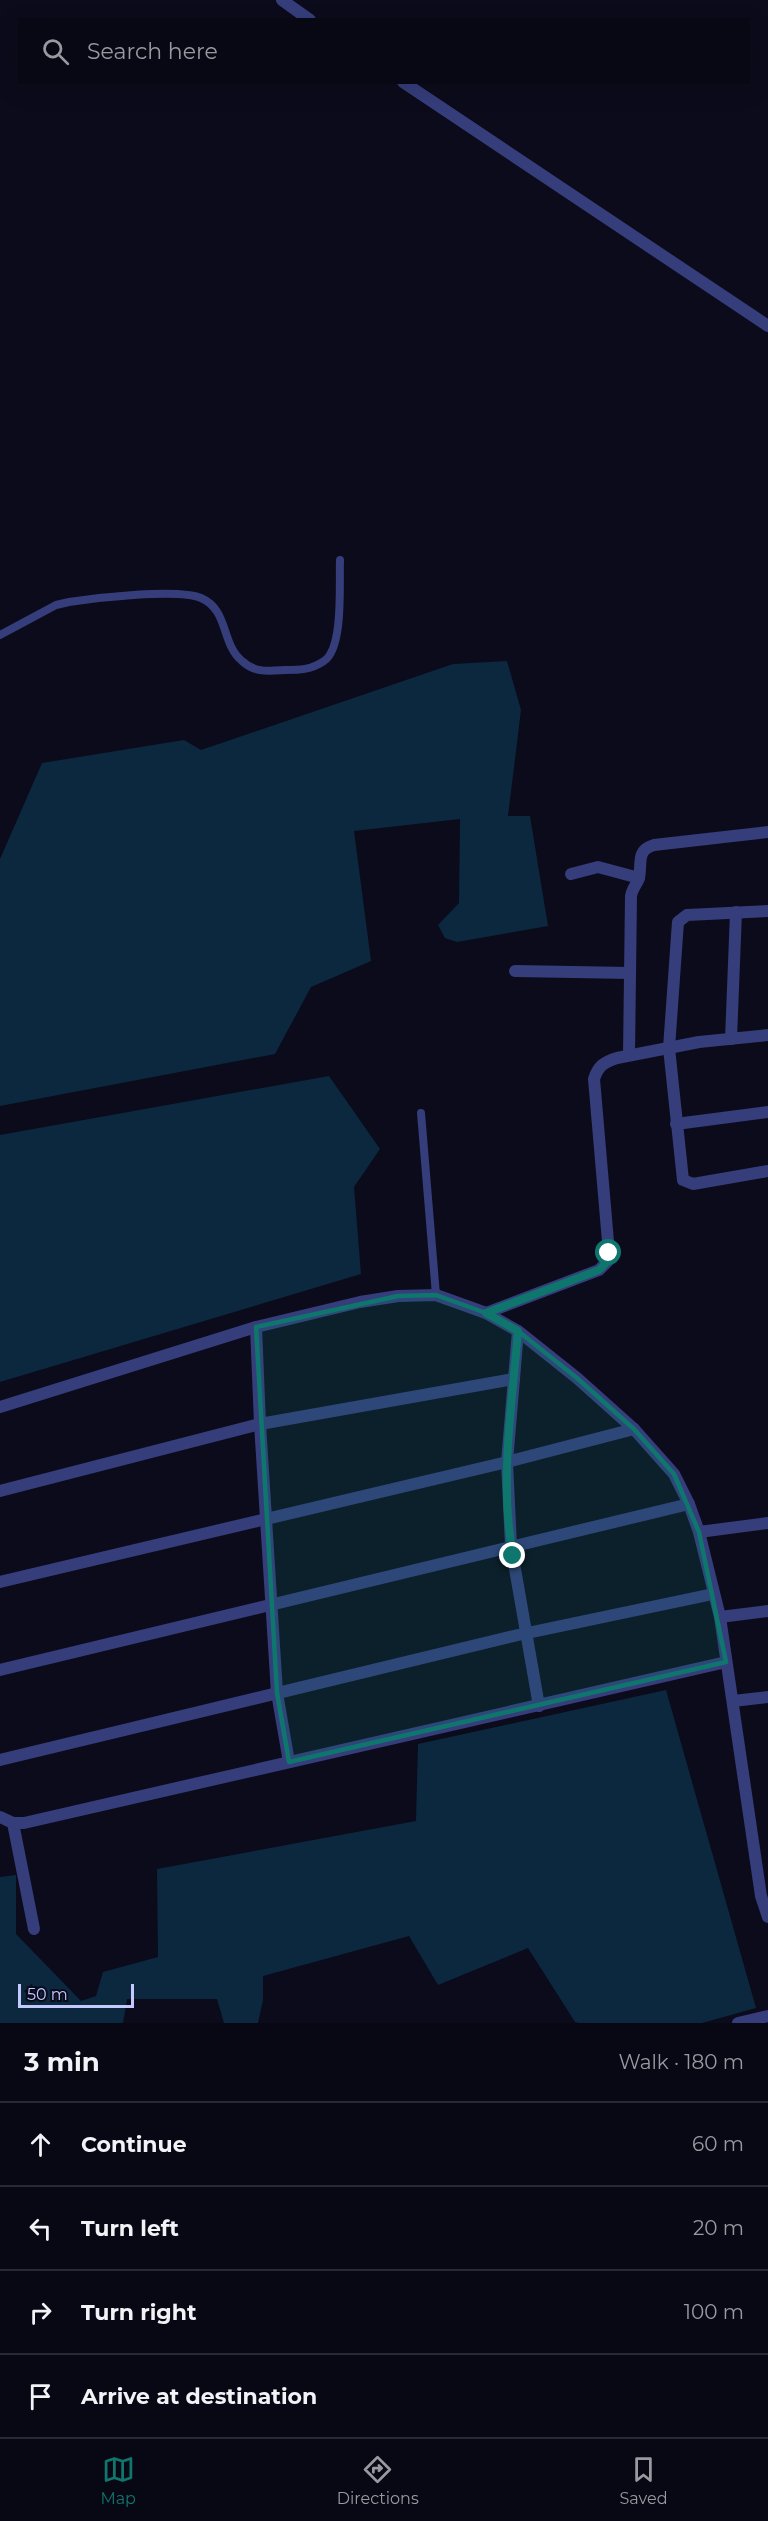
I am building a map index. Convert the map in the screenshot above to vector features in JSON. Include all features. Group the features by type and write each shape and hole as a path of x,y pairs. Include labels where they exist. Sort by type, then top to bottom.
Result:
{"street":[{"path":"282,0 307,18"},
{"path":"407,84 768,326"},
{"path":"629,1055 631,896 639,878 640,856 647,847 768,832"},
{"path":"571,874 605,868 639,878"},
{"path":"768,911 687,915 678,922 669,1048 681,1174 687,1183 768,1171"},
{"path":"731,1039 736,912"},
{"path":"515,971 630,973"},
{"path":"486,1313 599,1270 608,1261 594,1079 597,1069 605,1062 629,1055 768,1035"},
{"path":"676,1124 768,1112"},
{"path":"0,1407 256,1327 360,1302 398,1296 436,1295 486,1313 518,1331 577,1378 634,1429 674,1474 689,1504 699,1532 720,1617 761,1896 768,1917"},
{"path":"256,1327 277,1693 289,1762"},
{"path":"518,1331 507,1462 511,1546 539,1706"},
{"path":"0,1491 260,1424 514,1379"},
{"path":"0,1582 267,1521 634,1429"},
{"path":"0,1670 689,1504"},
{"path":"699,1532 768,1523"},
{"path":"0,1760 526,1634 714,1593"},
{"path":"720,1617 768,1611"},
{"path":"5,1819 24,1823 726,1662"},
{"path":"733,1701 768,1697"},
{"path":"0,1805 34,1929"},
{"path":"738,2023 768,2016"}],"lane":[{"path":"0,635 56,605 69,602 174,594 192,595 215,608 240,660 257,671 307,670 326,660 338,636 340,560"},
{"path":"421,1113 436,1295"}],"highlighted area":[{"path":"436,1295 486,1313 518,1331 577,1378 634,1429 674,1474 699,1532 726,1662 289,1762 277,1693 256,1327 398,1296"}],"water":[{"path":"507,661 521,710 508,816 530,816 548,926 457,942 445,938 438,925 459,903 460,819 354,831 371,961 311,987 275,1054 0,1106 0,859 42,763 184,740 201,750 453,664"},
{"path":"329,1076 380,1149 354,1187 361,1274 0,1382 0,1135"},
{"path":"666,1690 756,2008 702,2023 579,2023 575,2022 528,1948 438,1985 409,1936 263,1976 263,2000 258,2023 224,2023 217,1999 127,1999 123,2023 0,2023 0,1877 16,1875 16,1934 81,2001 96,1996 103,1972 158,1957 157,1869 416,1821 418,1744"}],"route":[{"path":"513,1556 507,1462 518,1331 486,1313 599,1270 608,1261 609,1253"}]}
